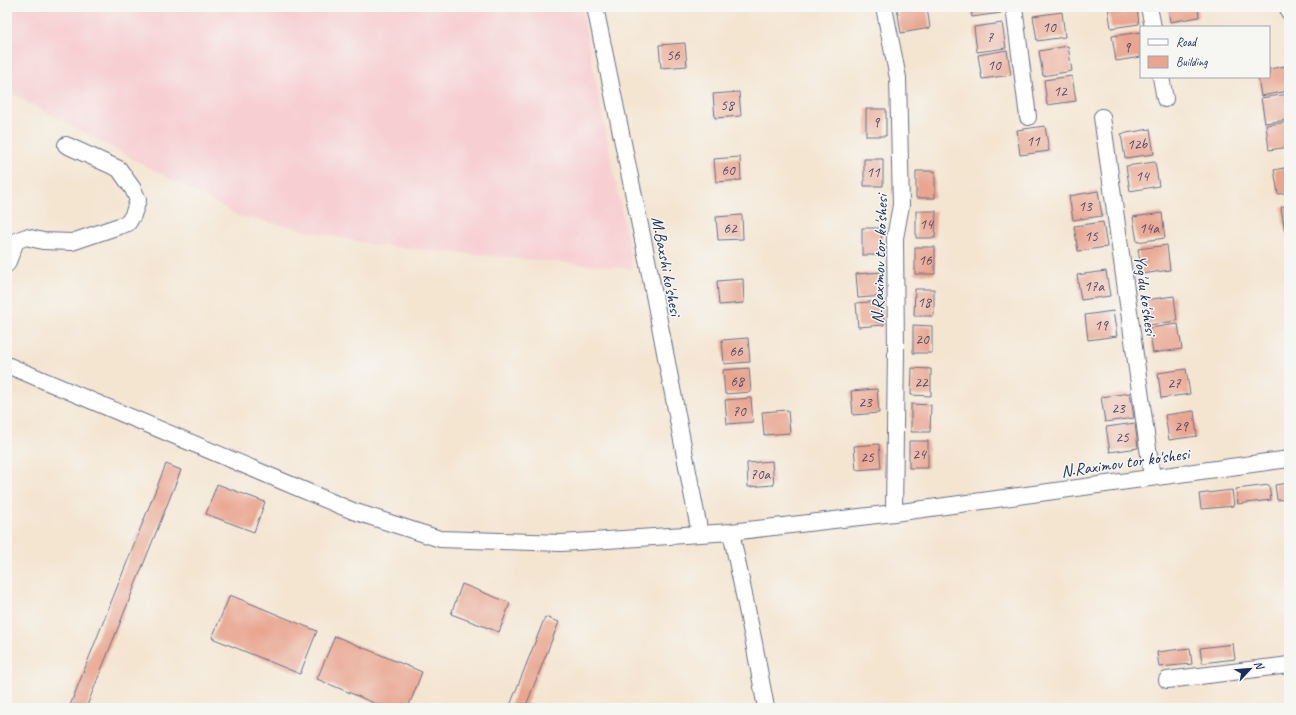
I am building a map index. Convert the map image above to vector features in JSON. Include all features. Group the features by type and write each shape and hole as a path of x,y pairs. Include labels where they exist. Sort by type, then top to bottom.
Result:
{"street":[{"name":"M.Baxshi ko'shesi","path":"595,7 647,261 700,534"},
{"name":"N.Raximov tor ko'shesi","path":"884,7 898,78 901,205 895,238 896,350 894,513"},
{"path":"1014,7 1028,117"},
{"path":"1149,7 1153,26"},
{"path":"1288,7 1289,12"},
{"path":"1161,78 1165,99"},
{"name":"Yog'du ko'shesi","path":"1102,117 1152,477"},
{"path":"7,264 16,241 26,237 43,241 72,242 128,223 133,214 138,200 133,189 119,169 66,145"},
{"name":"N.Raximov tor ko'shesi","path":"7,365 353,511 440,539 561,543 731,532 894,513 1289,459"},
{"path":"731,532 766,708"},
{"path":"1167,680 1289,665"}],"shaded area":[{"path":"14,7 581,7 633,269 374,245 239,216 7,91 7,19"}],"building":[{"path":"927,7 930,28 901,33 897,8"},
{"path":"971,7 1000,7 1001,13 972,17"},
{"path":"1108,7 1137,7 1139,24 1111,28"},
{"path":"1168,7 1198,7 1199,17 1170,22"},
{"path":"1246,7 1266,7 1266,8 1246,11"},
{"path":"1062,12 1065,37 1037,41 1033,16"},
{"path":"1002,23 1006,48 977,52 974,27"},
{"path":"1140,32 1140,57 1116,61 1112,36"},
{"path":"685,43 687,66 661,68 659,45"},
{"path":"1068,46 1072,71 1043,76 1039,51"},
{"path":"1007,50 1011,75 982,79 978,55"},
{"path":"1286,66 1289,91 1261,96 1258,78 1270,78 1270,69"},
{"path":"1072,76 1076,101 1047,105 1044,80"},
{"path":"739,92 741,116 715,118 713,94"},
{"path":"1289,94 1289,120 1265,123 1261,98"},
{"path":"866,109 886,109 886,136 866,136"},
{"path":"1289,122 1289,147 1269,150 1266,125"},
{"path":"1045,126 1049,151 1020,155 1017,130"},
{"path":"1150,129 1154,154 1125,158 1121,134"},
{"path":"740,157 741,180 716,182 714,159"},
{"path":"864,159 883,159 883,186 864,186"},
{"path":"1155,162 1159,186 1130,191 1126,166"},
{"path":"1289,167 1289,193 1278,194 1274,170"},
{"path":"916,171 935,171 935,198 916,198"},
{"path":"1098,191 1102,216 1073,220 1069,196"},
{"path":"1289,206 1289,232 1285,232 1281,207"},
{"path":"916,211 936,211 935,238 916,238"},
{"path":"1162,213 1165,238 1137,242 1133,217"},
{"path":"742,215 743,239 718,240 716,217"},
{"path":"1103,222 1107,247 1078,251 1074,226"},
{"path":"862,228 882,228 881,255 862,255"},
{"path":"1167,245 1170,270 1142,274 1138,249"},
{"path":"915,247 935,247 935,274 915,274"},
{"path":"1106,271 1110,296 1081,300 1077,275"},
{"path":"882,272 883,296 858,298 856,274"},
{"path":"743,279 744,303 719,305 717,281"},
{"path":"915,289 934,289 934,316 914,316"},
{"path":"1174,296 1177,321 1149,325 1145,300"},
{"path":"882,301 884,325 858,327 856,303"},
{"path":"1113,311 1117,336 1088,340 1085,315"},
{"path":"1178,324 1182,349 1153,353 1149,328"},
{"path":"913,325 932,326 932,353 913,353"},
{"path":"748,338 750,362 724,364 722,340"},
{"path":"749,368 751,392 725,394 723,370"},
{"path":"912,368 931,369 931,396 911,395"},
{"path":"1186,369 1190,394 1161,398 1158,373"},
{"path":"877,389 879,413 853,415 851,391"},
{"path":"1130,393 1134,418 1105,422 1101,397"},
{"path":"751,398 753,422 727,424 725,400"},
{"path":"911,404 931,405 930,432 911,432"},
{"path":"788,410 790,433 764,435 762,412"},
{"path":"1194,411 1197,436 1169,440 1165,415"},
{"path":"1135,423 1138,448 1110,452 1106,427"},
{"path":"909,441 928,441 928,468 909,468"},
{"path":"879,444 881,468 856,470 854,446"},
{"path":"772,461 774,485 748,487 747,463"},
{"path":"166,464 181,470 86,708 69,708"},
{"path":"1289,483 1289,499 1277,500 1275,485"},
{"path":"217,484 265,502 254,532 206,514"},
{"path":"1269,485 1271,500 1238,504 1236,489"},
{"path":"1232,490 1234,506 1201,509 1199,494"},
{"path":"462,584 510,603 499,632 451,614"},
{"path":"230,595 317,631 300,674 212,638"},
{"path":"545,617 559,622 525,708 509,708"},
{"path":"335,636 422,672 408,708 386,708 317,679"},
{"path":"1233,644 1235,659 1202,663 1200,648"},
{"path":"1190,648 1192,664 1159,667 1157,652"}]}
